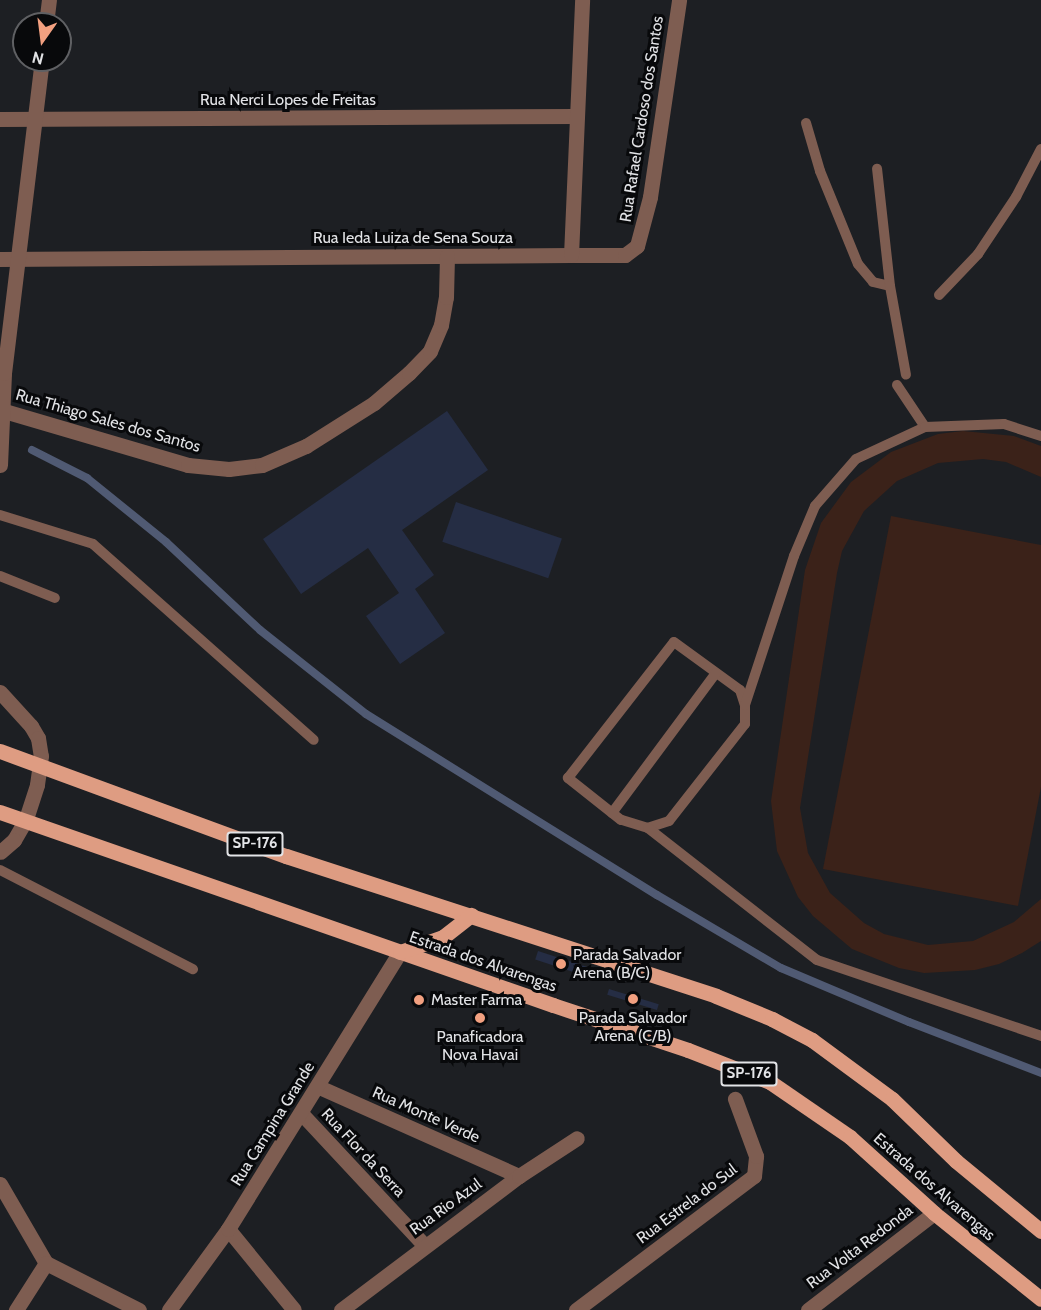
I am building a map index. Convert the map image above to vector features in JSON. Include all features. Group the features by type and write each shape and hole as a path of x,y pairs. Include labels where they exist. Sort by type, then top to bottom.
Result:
{"main road":[{"name":"Estrada dos Alvarengas","path":"0,751 286,856 716,996 772,1019 812,1040 892,1099 956,1161 1041,1231"},
{"name":"Estrada dos Alvarengas","path":"0,812 688,1050 770,1082 850,1137 934,1213 1041,1299"},
{"path":"400,952 443,937 471,915"}],"street":[{"path":"571,255 582,0"},
{"name":"Rua Rafael Cardoso dos Santos","path":"571,255 626,255 637,246 650,197 679,0"},
{"path":"0,465 2,410 41,72"},
{"name":"Rua Nerci Lopes de Freitas","path":"0,118 577,116"},
{"name":"Rua Ieda Luiza de Sena Souza","path":"0,259 571,255"},
{"name":"Rua Thiago Sales dos Santos","path":"2,410 188,465 228,469 262,465 306,446 374,403 409,373 430,351 441,326 447,256"},
{"path":"0,692 22,714 35,732 41,766 38,785 25,821 0,868"},
{"path":"0,852 14,840"},
{"name":"Rua Campina Grande","path":"169,1310 228,1229 319,1087 400,952"},
{"name":"Rua Monte Verde","path":"319,1087 519,1176"},
{"name":"Rua Estrela do Sul","path":"576,1310 754,1176 756,1156 735,1099"},
{"name":"Rua Flor da Serra","path":"301,1113 424,1245"},
{"name":"Rua Rio Azul","path":"341,1310 424,1245 519,1176 577,1138"},
{"path":"0,1184 46,1263 139,1310"},
{"name":"Rua Volta Redonda","path":"808,1310 934,1213"},
{"path":"228,1229 294,1310"},
{"path":"16,1310 46,1263"}],"lane":[{"path":"806,123 820,171 858,264 873,282 890,286"},
{"path":"939,295 978,254 1016,196 1041,149"},
{"path":"877,169 890,286 906,375"},
{"path":"897,385 925,427"},
{"path":"648,828 669,821 745,724 745,705 794,556 815,506 856,459 925,427 1004,424 1041,436"},
{"path":"0,515 93,544 314,740"},
{"path":"0,576 55,598"},
{"path":"745,705 740,690 674,642 568,778 621,820 648,828 816,960 1041,1036"},
{"path":"612,813 716,673"},
{"path":"0,868 193,969"}],"shaded area":[{"path":"963,431 1014,436 1041,446 1041,477 1006,462 983,459 938,463 897,481 864,511 842,551 837,573 800,808 808,853 830,893 864,923 884,934 928,945 973,941 1014,922 1041,899 1041,941 999,964 975,970 924,973 899,968 852,949 813,916 798,897 777,851 771,801 805,570 821,523 851,482 891,452 938,434"},
{"path":"891,516 1041,545 1041,787 1018,906 823,869"}],"building":[{"path":"447,411 488,470 402,530 434,575 415,589 445,633 400,664 366,616 399,593 368,548 301,594 263,539"},
{"path":"456,502 562,538 548,578 442,542"},
{"name":"Parada Salvador Arena (B/C)","path":"538,951 587,967 585,976 535,960"},
{"name":"Parada Salvador Arena (C/B)","path":"609,989 659,1004 657,1010 607,995"}],"waterway":[{"path":"32,450 87,478 166,542 260,630 366,714 657,895 781,968 909,1022 1041,1073"}],"place":[{"name":"Parada Salvador Arena (B/C)","path":"561,964"},
{"name":"Parada Salvador Arena (C/B)","path":"633,999"},
{"name":"Master Farma","path":"419,1000"},
{"name":"Panaficadora Nova Havai","path":"480,1018"}]}
